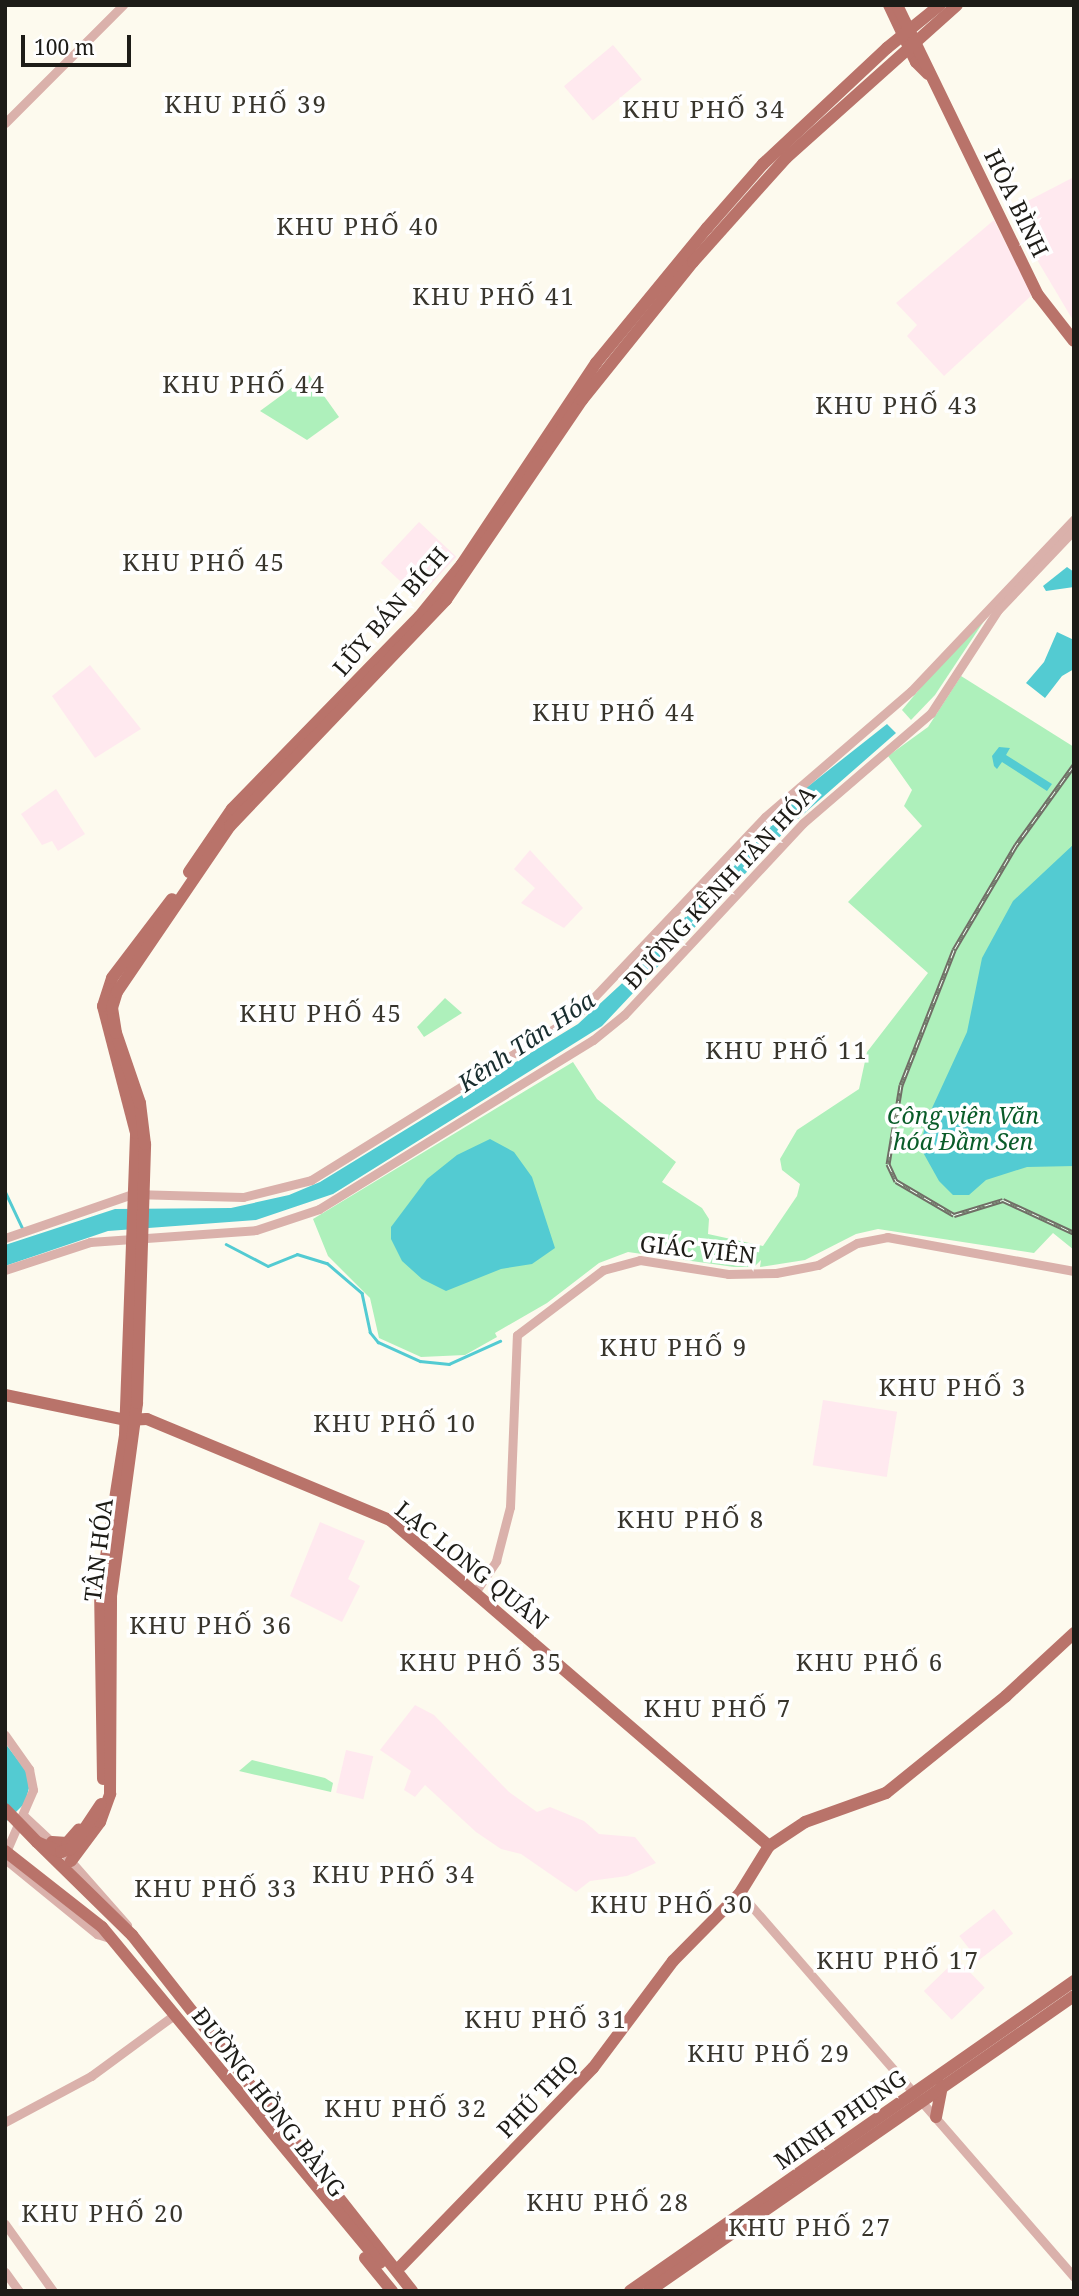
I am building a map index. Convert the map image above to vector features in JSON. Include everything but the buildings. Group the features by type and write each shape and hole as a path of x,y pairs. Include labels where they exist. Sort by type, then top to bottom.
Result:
{"main road":[{"name":"LŨY BÁN BÍCH","path":"928,22 940,5"},
{"name":"LŨY BÁN BÍCH","path":"136,1236 144,1126 113,1008 129,972 230,826 446,600 582,400 660,301 771,173 891,52 902,24 928,22 957,5"},
{"path":"914,18 928,22 920,59 891,52 902,24 914,18"},
{"name":"HÒA BÌNH","path":"902,24 1038,295 1074,341"},
{"name":"TÂN HÓA","path":"73,1864 100,1822 110,1794 111,1596 131,1421 136,1236"},
{"name":"LẠC LONG QUÂN","path":"5,1395 131,1421 147,1419 390,1520 769,1846"},
{"name":"TÂN HÓA","path":"45,1841 52,1851 71,1849 101,1804 100,1595 131,1421"},
{"path":"769,1846 805,1822 886,1793 1006,1696 1074,1633"},
{"path":"45,1841 62,1844 75,1836 103,1790"},
{"name":"ĐƯỜNG HỒNG BÀNG","path":"5,1809 45,1841 132,1935 268,2118"},
{"name":"PHÚ THỌ","path":"401,2266 578,2085 673,1961 740,1893 769,1846"},
{"name":"ĐƯỜNG HỒNG BÀNG","path":"5,1852 102,1927 174,2015 268,2118 284,2118 421,2291"},
{"name":"MINH PHỤNG","path":"649,2291 1074,1982"},
{"name":"MINH PHỤNG","path":"629,2291 1074,1996"},
{"path":"936,2117 942,2086"},
{"path":"268,2118 402,2291"},
{"name":"ĐƯỜNG HỒNG BÀNG","path":"268,2118 264,2132 391,2291"},
{"path":"290,2146 412,2291"}],"street":[{"path":"5,123 123,5"},
{"name":"ĐƯỜNG KÊNH TÂN HÓA","path":"10,1236 138,1197 243,1197 311,1180 579,1013 779,804 867,732 1074,519"},
{"name":"ĐƯỜNG KÊNH TÂN HÓA","path":"5,1270 90,1242 136,1236 257,1230 319,1209 593,1040 624,1015 803,823 931,713 998,610 1074,530"},
{"path":"936,664 947,666 954,678"},
{"name":"GIÁC VIÊN","path":"474,1594 493,1568 510,1507 517,1335 603,1270 640,1260 728,1274 776,1273 818,1265 857,1243 887,1237 1074,1271"},
{"path":"5,1735 33,1780 23,1815 5,1852"},
{"name":"ĐƯỜNG HỒNG BÀNG","path":"23,1815 45,1841 73,1864 121,1914 132,1935"},
{"name":"ĐƯỜNG HỒNG BÀNG","path":"5,1859 97,1934 112,1939"},
{"path":"740,1893 1074,2277"},
{"path":"5,2122 91,2076 174,2015"},
{"path":"5,2224 53,2291"},
{"path":"5,2272 19,2291"}],"shaded area":[{"path":"613,45 642,79 593,121 564,86"},
{"path":"1074,177 1074,322 1008,211"},
{"path":"994,220 1032,295 944,376 907,336 917,325 896,303"},
{"path":"419,522 456,557 418,598 381,563"},
{"path":"90,665 141,729 95,758 52,696"},
{"path":"56,789 85,834 58,851 52,841 42,845 21,814"},
{"path":"530,850 583,908 564,928 521,903 535,888 514,869"},
{"path":"823,1400 897,1412 887,1477 813,1465"},
{"path":"320,1522 365,1541 348,1579 360,1586 342,1622 290,1596"},
{"path":"415,1705 434,1715 509,1792 537,1812 550,1807 584,1821 599,1834 635,1837 656,1863 627,1876 590,1881 576,1892 521,1854 501,1849 476,1832 425,1785 415,1797 404,1790 411,1771 380,1750"},
{"path":"346,1750 373,1756 363,1799 336,1793"},
{"path":"994,1909 1013,1933 978,1961 959,1936"},
{"path":"957,1959 985,1988 952,2020 924,1991"}],"green space":[{"path":"309,375 339,417 307,440 260,411"},
{"path":"986,618 935,695 911,720 902,710 969,630"},
{"name":"Công viên Văn hóa Đầm Sen","path":"961,676 1074,747 1074,1250 1053,1233 1034,1253 878,1229 856,1234 805,1260 760,1267 761,1260 754,1267 734,1267 628,1252 599,1263 547,1303 495,1333 497,1337 465,1355 421,1357 379,1338 370,1298 328,1256 313,1219 573,1062 597,1099 676,1162 662,1182 702,1208 709,1219 708,1234 763,1246 797,1196 800,1184 782,1170 780,1159 797,1130 859,1089 867,1052 928,973 848,902 922,826 904,806 912,790 888,756 928,727"},
{"path":"445,998 462,1013 424,1037 417,1027"},
{"path":"252,1760 325,1778 333,1783 331,1792 239,1771"}],"water":[{"path":"1067,567 1074,572 1074,587 1046,591 1043,586"},
{"path":"1057,632 1074,640 1074,669 1062,676 1045,698 1026,683 1044,662"},
{"path":"887,724 896,733 791,825 602,1026 333,1194 256,1220 108,1231 5,1266 5,1245 115,1209 231,1208 289,1195 320,1182 578,1024 631,975 806,788"},
{"path":"999,747 1010,748 1006,755 1052,784 1047,791 1002,762 997,769 992,756"},
{"path":"1074,844 1074,1166 1027,1167 986,1180 969,1195 953,1195 939,1181 920,1147 927,1119 967,1032 982,958 1013,901"},
{"path":"490,1139 514,1152 532,1177 555,1248 532,1264 501,1269 446,1291 422,1279 402,1261 391,1239 391,1227 427,1179 457,1155"},
{"path":"5,1743 27,1772 29,1788 25,1803 5,1823"}],"waterway":[{"path":"5,1191 23,1229"},
{"path":"226,1244 268,1266 297,1254 327,1263 362,1293 370,1332 378,1342 420,1361 449,1364 500,1341"}],"railway":[{"path":"1074,765 1016,845 954,950 901,1085 888,1164 896,1181 954,1215 1003,1200 1074,1233"}],"district":[{"name":"KHU PHỐ 39","path":"246,104"},
{"name":"KHU PHỐ 34","path":"704,109"},
{"name":"KHU PHỐ 40","path":"358,226"},
{"name":"KHU PHỐ 41","path":"494,296"},
{"name":"KHU PHỐ 44","path":"244,384"},
{"name":"KHU PHỐ 43","path":"897,405"},
{"name":"KHU PHỐ 45","path":"204,562"},
{"name":"KHU PHỐ 44","path":"614,712"},
{"name":"KHU PHỐ 45","path":"321,1013"},
{"name":"KHU PHỐ 11","path":"787,1050"},
{"name":"KHU PHỐ 9","path":"674,1347"},
{"name":"KHU PHỐ 3","path":"953,1387"},
{"name":"KHU PHỐ 10","path":"395,1423"},
{"name":"KHU PHỐ 8","path":"691,1519"},
{"name":"KHU PHỐ 36","path":"211,1625"},
{"name":"KHU PHỐ 35","path":"481,1662"},
{"name":"KHU PHỐ 6","path":"870,1662"},
{"name":"KHU PHỐ 7","path":"718,1708"},
{"name":"KHU PHỐ 34","path":"394,1874"},
{"name":"KHU PHỐ 33","path":"216,1888"},
{"name":"KHU PHỐ 30","path":"672,1904"},
{"name":"KHU PHỐ 17","path":"898,1960"},
{"name":"KHU PHỐ 31","path":"546,2019"},
{"name":"KHU PHỐ 29","path":"769,2053"},
{"name":"KHU PHỐ 32","path":"406,2108"},
{"name":"KHU PHỐ 28","path":"608,2202"},
{"name":"KHU PHỐ 20","path":"103,2213"},
{"name":"KHU PHỐ 27","path":"810,2227"}],"water label":[{"name":"Kênh Tân Hóa","path":"526,1041"}]}
